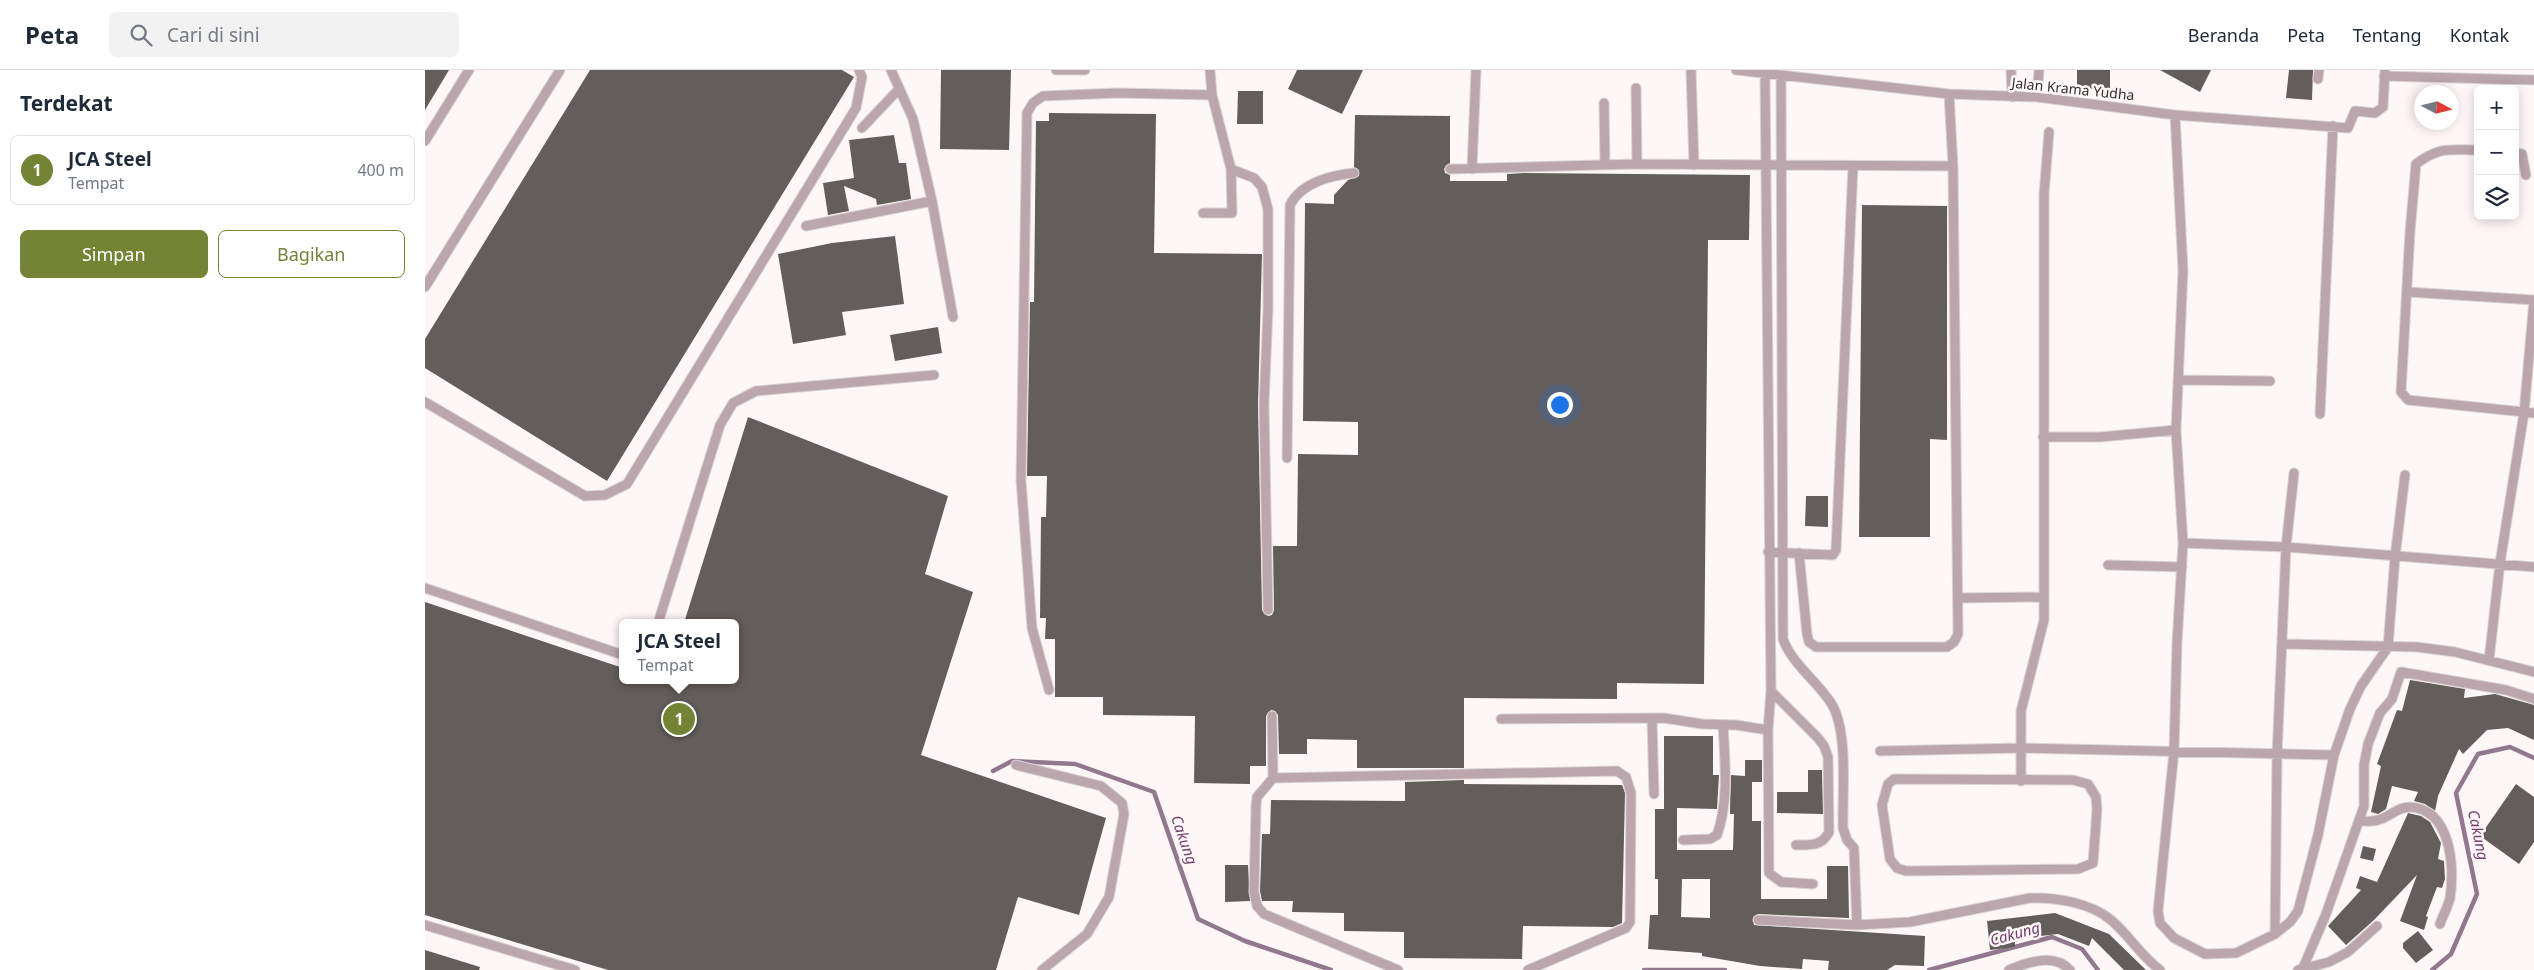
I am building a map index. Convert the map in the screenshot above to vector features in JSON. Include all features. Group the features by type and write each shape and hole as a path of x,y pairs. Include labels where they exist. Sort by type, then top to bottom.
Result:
{"lane":[{"path":"425,142 469,70"},
{"path":"425,287 560,70"},
{"path":"425,402 585,496 605,495 627,484 856,108 862,77 859,70"},
{"path":"891,70 913,119 933,201 953,317"},
{"path":"1056,70 1085,70"},
{"path":"1203,213 1232,213 1231,169 1212,95 1210,70"},
{"path":"1472,169 1476,70"},
{"path":"1691,70 1694,165"},
{"name":"Jalan Krama Yudha","path":"1736,70 1949,94 2037,97 2175,115 2348,128 2355,111 2375,112 2383,107 2384,73"},
{"path":"2011,70 2012,97"},
{"path":"2037,97 2039,70"},
{"path":"2384,73 2534,80"},
{"path":"1765,74 1768,552 1771,691 1769,730 1769,873 1781,882 1813,884"},
{"path":"1781,76 1783,165 1783,639 1787,651 1833,705 1841,727 1843,828 1847,840 1854,848 1857,925"},
{"path":"1636,88 1637,164"},
{"path":"862,128 899,89"},
{"path":"1049,690 1032,628 1021,480 1027,113 1033,103 1043,96 1118,93 1212,95"},
{"path":"1799,553 1807,634 1809,642 1816,647 1947,647 1954,642 1958,634 1958,598 1953,166 1949,94"},
{"path":"1603,103 1605,165"},
{"path":"2175,115 2183,270 2176,430 2183,543 2174,751 2158,896 2160,923 2174,938 2205,954 2236,953 2275,934 2290,922 2298,911 2318,834 2334,755 2350,709 2361,686 2388,647 2395,557 2405,475"},
{"path":"2320,414 2333,126"},
{"path":"2021,781 2021,711 2044,620 2044,194 2049,132"},
{"path":"2474,150 2441,150 2416,164 2410,232 2401,392 2408,400 2529,413"},
{"path":"2519,154 2522,154 2526,176"},
{"path":"1450,169 1637,164 1953,166"},
{"path":"1768,552 1833,555 1837,550 1853,166"},
{"path":"1231,169 1253,178 1261,187 1268,209 1268,308 1264,405 1268,610"},
{"path":"1287,458 1290,205 1294,196 1305,187 1331,177 1354,173"},
{"path":"806,226 933,201"},
{"path":"2408,292 2534,300 2529,413 2500,563 2489,660"},
{"path":"659,619 720,425 733,403 755,391 934,375"},
{"path":"2178,380 2270,381"},
{"path":"2043,437 2100,437 2176,430"},
{"path":"2275,934 2277,755 2286,547 2294,473"},
{"path":"2183,543 2286,547 2534,567"},
{"path":"2108,564 2182,567"},
{"path":"425,588 619,654"},
{"path":"1958,598 2044,597"},
{"path":"2282,644 2417,647 2489,660 2534,672"},
{"path":"2300,969 2326,914 2359,822 2364,801 2364,765 2368,744 2380,713 2393,699 2401,672 2506,690 2534,699"},
{"path":"1771,691 1824,746 1828,757 1829,832 1825,840 1815,844 1796,845"},
{"path":"1272,716 1273,778 1257,797 1253,873 1257,906 1264,914 1398,970"},
{"path":"1501,719 1664,718 1769,730"},
{"path":"1652,719 1654,794"},
{"path":"1683,840 1710,839 1717,835 1719,830 1725,759 1723,726"},
{"path":"1880,752 2020,748 2334,755"},
{"path":"1016,765 1101,786 1122,803 1124,814 1109,897 1087,934 1042,970"},
{"path":"1273,778 1607,771 1617,771 1626,777 1631,793 1631,922 1626,928 1529,970"},
{"path":"1894,779 2021,781 2073,780 2089,784 2096,797 2097,804 2093,863 2078,870 1906,870 1897,868 1890,859 1881,805 1888,784 1894,779"},
{"path":"2359,822 2378,820 2402,807 2412,807 2431,814 2444,830 2451,863 2451,886 2449,901 2440,924"},
{"path":"1758,920 1857,925 1919,921 2030,898 2053,899 2085,907 2111,919 2160,970"},
{"path":"425,925 575,970"},
{"path":"2300,969 2329,962 2348,952 2377,926"},
{"path":"2009,970 2028,962 2045,960 2064,964 2070,970"}],"building":[{"path":"425,70 449,70 425,110"},
{"path":"590,70 842,70 854,77 607,481 425,368 425,339"},
{"path":"941,70 1011,70 1009,150 940,149"},
{"path":"1297,70 1363,70 1342,114 1288,89"},
{"path":"2077,70 2110,70 2110,89 2077,88"},
{"path":"2160,70 2211,70 2200,92"},
{"path":"2289,70 2313,70 2312,100 2286,98"},
{"path":"1238,91 1263,91 1263,124 1237,124"},
{"path":"1049,113 1156,114 1154,253 1262,254 1258,405 1262,610 1268,616 1272,615 1274,610 1273,546 1297,546 1298,454 1358,455 1358,422 1303,421 1305,203 1334,204 1334,195 1348,180 1359,176 1359,170 1354,167 1355,115 1450,116 1450,163 1444,169 1445,173 1450,175 1450,181 1507,181 1507,174 1524,173 1750,175 1749,240 1708,240 1704,684 1617,683 1617,699 1464,698 1464,768 1357,768 1357,740 1307,739 1307,754 1279,754 1278,715 1275,711 1271,710 1266,716 1266,766 1250,766 1250,784 1194,783 1195,716 1103,715 1103,697 1055,697 1055,639 1045,639 1046,618 1040,618 1041,517 1046,517 1047,476 1027,476 1030,302 1034,302 1036,121 1049,121"},
{"path":"894,135 899,163 906,163 911,199 877,205 876,199 844,186 849,211 828,215 823,183 854,178 849,140"},
{"path":"1862,205 1947,206 1947,440 1930,439 1930,537 1859,537"},
{"path":"895,236 904,304 842,312 846,335 793,344 778,254 832,243"},
{"path":"938,327 942,353 895,361 890,335"},
{"path":"748,417 948,496 925,574 973,592 921,755 1106,818 1079,915 1018,897 996,970 608,970 425,915 425,602 619,667 619,684 739,684 739,619 685,619"},
{"path":"1806,496 1828,496 1828,527 1805,526"},
{"path":"2410,680 2465,689 2464,698 2495,694 2534,705 2534,740 2508,728 2487,730 2463,754 2459,749 2438,796 2435,811 2425,804 2414,801 2418,792 2392,786 2386,809 2378,814 2371,812 2381,766 2377,764 2397,710 2402,711"},
{"path":"1664,736 1713,736 1713,775 1719,775 1717,809 1677,808 1677,850 1733,850 1734,814 1730,814 1731,775 1745,776 1745,760 1762,760 1762,782 1752,782 1752,821 1761,821 1761,899 1827,899 1827,866 1848,866 1849,918 1758,914 1753,917 1754,925 1925,936 1924,966 1895,965 1887,970 1828,970 1829,961 1803,959 1802,969 1760,966 1702,956 1702,953 1648,949 1650,915 1658,915 1658,879 1655,879 1655,809 1664,809","holes":["1682,879 1710,879 1710,918 1681,917"]},
{"path":"1808,770 1822,770 1823,814 1777,813 1777,792 1808,792"},
{"path":"1464,780 1464,784 1622,785 1625,793 1622,923 1613,927 1523,926 1522,959 1404,958 1404,932 1344,931 1344,913 1292,912 1293,901 1262,901 1260,891 1262,834 1270,834 1271,800 1405,801 1405,782"},
{"path":"2516,784 2534,797 2534,842 2519,864 2480,836"},
{"path":"2408,813 2421,816 2430,822 2441,843 2438,859 2444,861 2445,879 2442,888 2437,887 2426,916 2428,917 2424,930 2400,921 2417,875 2374,920 2346,945 2328,926 2361,890 2356,888 2360,876 2377,882"},
{"path":"2363,846 2376,849 2373,861 2360,858"},
{"path":"1225,865 1248,865 1250,901 1225,902"},
{"path":"2055,913 2109,934 2146,970 2124,970 2092,938 2089,946 2058,934 2024,938 2015,942 2015,947 1990,950 1987,921"},
{"path":"2418,931 2433,950 2416,963 2403,948 2403,943"},
{"path":"425,950 480,967 479,970 425,970"}],"waterway":[{"name":"Cakung","path":"2432,970 2451,954 2477,894 2456,793 2478,754 2510,747 2534,758"},
{"name":"Cakung","path":"993,771 1012,761 1075,764 1154,792 1198,919 1245,941 1331,970"},
{"name":"Cakung","path":"1929,970 2052,937 2082,949 2098,970"},
{"name":"Cakung","path":"1644,970 1725,970"}],"place":[{"name":"JCA Steel","path":"679,719"}]}
